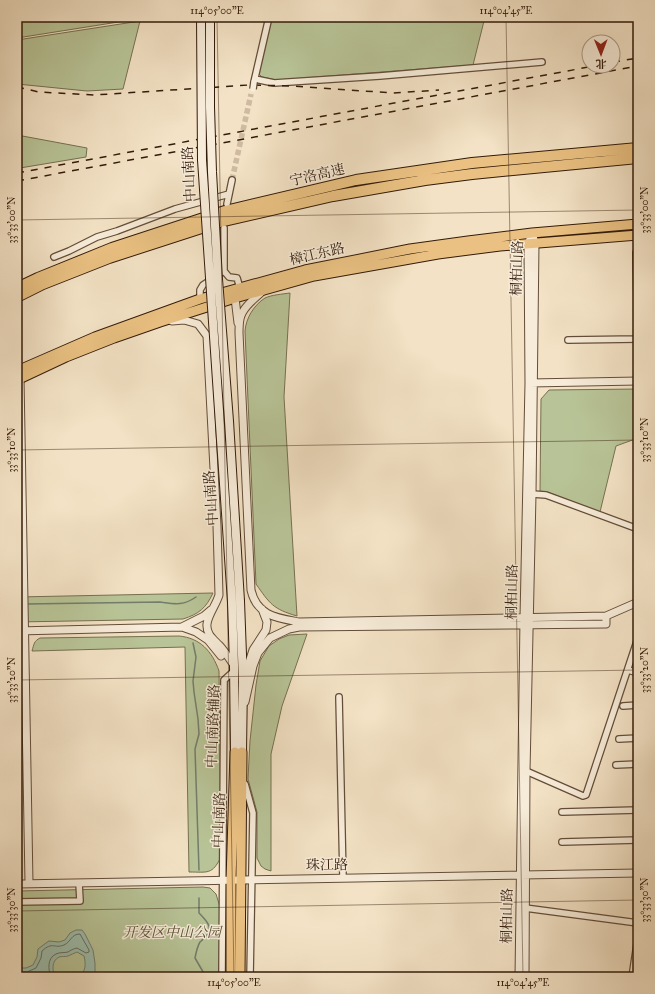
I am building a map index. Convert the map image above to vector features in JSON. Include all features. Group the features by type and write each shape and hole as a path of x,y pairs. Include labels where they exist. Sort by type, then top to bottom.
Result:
{"highway":[{"name":"宁洛高速","path":"17,288 112,248 225,211 356,180 472,163 638,148"},
{"name":"宁洛高速","path":"17,296 109,258 220,222 333,196 425,180 472,174 638,158"}],"main road":[{"name":"中山南路","path":"201,17 202,160 243,682 243,712 239,752 232,880 231,977"},
{"name":"中山南路","path":"210,17 210,107 213,180 218,279 229,421 236,601 234,668 239,752 242,776 232,880 240,977"},
{"name":"樟江东路","path":"18,376 95,337 200,299 305,270 410,249 532,233 638,224"},
{"name":"樟江东路","path":"18,376 114,338 160,322 235,298 314,276 438,254 500,246 638,235"}],"street":[{"path":"252,91 269,17"},
{"path":"254,81 274,83 380,76 542,62"},
{"path":"226,204 232,180"},
{"path":"54,257 97,237 118,231 175,209 229,194"},
{"path":"224,228 224,270 229,277 237,278 240,288"},
{"name":"桐柏山路","path":"525,977 526,908 523,876 532,233"},
{"path":"568,340 638,339 636,253"},
{"path":"200,299 200,290 203,285 224,270"},
{"path":"239,333 240,319 243,312 250,302 263,291"},
{"path":"235,298 239,333 251,590 252,595 262,609 269,615 299,622 527,621 606,624 606,616 638,602"},
{"path":"160,322 184,320 198,324 207,336 219,595 207,624 207,630 234,668"},
{"path":"18,376 24,594 24,613 21,631 29,883"},
{"path":"531,383 638,381"},
{"name":"桐柏山路","path":"519,977 526,771 527,621 532,494 531,383"},
{"path":"532,494 546,495 638,529"},
{"path":"182,627 204,616 215,606"},
{"path":"243,682 253,650 266,630 267,622 262,609"},
{"path":"243,712 253,666 258,653 270,638 289,629 299,627 527,621"},
{"path":"21,631 182,627 196,632 208,640 234,668"},
{"path":"526,771 583,796 586,795 638,638"},
{"name":"中山南路辅路","path":"222,977 232,880 224,680 234,668"},
{"path":"628,670 638,673"},
{"path":"339,697 343,878"},
{"path":"623,706 638,706"},
{"path":"619,739 638,738"},
{"path":"616,764 638,764"},
{"path":"242,776 253,813 250,977"},
{"path":"562,812 638,810"},
{"path":"562,842 638,840"},
{"name":"珠江路","path":"17,884 638,873"},
{"path":"17,902 80,901 79,883"},
{"path":"526,908 638,923"},
{"path":"632,977 638,937"}],"green space":[{"path":"17,17 150,17 17,38"},
{"path":"271,17 485,17 473,65 277,80 262,77 258,73"},
{"path":"140,21 123,89 87,91 17,84 17,40"},
{"path":"17,135 87,148 86,157 20,168 19,143 17,143"},
{"path":"290,293 284,397 297,616 282,611 273,605 256,584 245,331 249,317 254,308 261,301 270,296"},
{"path":"638,389 638,438 616,446 600,512 550,493 540,491 541,399 549,390"},
{"path":"213,593 208,603 198,613 183,619 17,622 17,597"},
{"path":"307,634 282,706 271,754 271,871 261,866 257,858 257,812 248,779 250,741 256,685 260,661 269,646 279,639 289,635"},
{"path":"179,636 193,640 204,647 213,657 219,671 221,857 212,870 205,872 189,872 185,647 32,651 35,642 40,638"},
{"name":"开发区中山公园","path":"210,888 216,894 220,907 219,977 17,977 17,891"}],"water":[{"path":"76,930 82,930 93,950 95,977 79,977 84,970 85,962 84,956 77,952 56,959 53,967 56,977 17,977 17,968 26,968 33,965 37,957 38,949 49,941 59,942 65,940 70,933"}],"waterway":[{"path":"26,604 160,602 179,604 196,597"},
{"path":"17,604 22,604"},
{"path":"193,643 196,657 193,681 199,734 195,749 199,870"},
{"path":"199,898 199,913 204,918 210,929 207,935 200,942 195,958 206,977"}],"tunnel":[{"path":"232,180 251,94"}],"railway":[{"path":"621,61 638,58"},
{"path":"17,181 638,66"},
{"path":"17,173 581,68"},
{"path":"17,87 39,92 94,95 249,85 291,86 393,93 439,90"}]}
